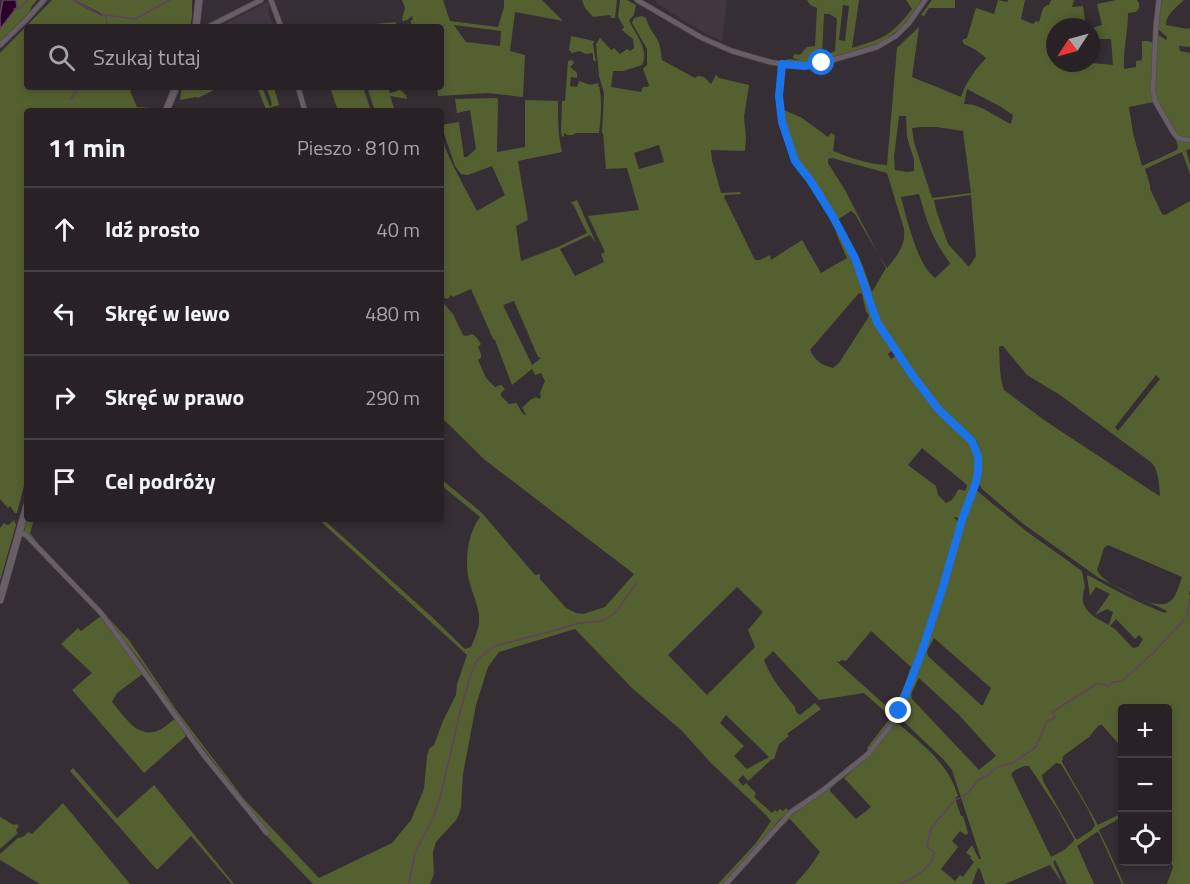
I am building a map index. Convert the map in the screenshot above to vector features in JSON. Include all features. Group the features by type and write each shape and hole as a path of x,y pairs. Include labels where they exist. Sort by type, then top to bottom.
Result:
{"main road":[{"path":"196,24 199,0"},
{"path":"167,108 175,90"},
{"path":"0,600 24,514"}],"street":[{"path":"0,45 44,0"},
{"path":"214,24 261,0"},
{"path":"271,0 280,24"},
{"path":"638,0 702,38 732,51 782,64 805,66 877,47 896,36 926,0"},
{"path":"1159,0 1153,90 1155,101 1178,138 1188,140"},
{"path":"726,884 791,812 868,754 896,719 921,654 978,473 978,456 972,441 939,410 877,322 855,258 832,215 795,161 782,122 779,96 782,64"},
{"path":"299,90 303,108"},
{"path":"19,531 27,536 101,614 203,754 267,833"}],"shaded area":[{"path":"3,0 16,0 17,7 0,29 0,15"},
{"path":"655,0 727,0 722,42 658,4"},
{"path":"268,2 270,7 268,13 273,24 226,24"}],"green space":[{"path":"16,0 37,0 28,15 0,44 0,29 17,7"},
{"path":"52,0 73,0 102,16 104,14 75,0 192,0 191,24 28,24"},
{"path":"402,0 443,0 450,21 498,27 504,0 542,0 563,21 515,12 510,51 525,55 523,97 488,93 438,96 437,90 444,90 444,24 411,24 412,16 407,20 402,19 405,8","holes":["454,25 501,31 500,46 466,42"]},
{"path":"582,0 617,0 615,18 611,18 610,15 593,17 585,8"},
{"path":"620,0 627,0 636,5 634,15 629,20 641,42 644,59 642,65 623,71 613,71 611,87 641,92 643,87 649,85 643,69 647,65 647,49 632,23 634,18 642,16 646,18 658,41 662,60 695,78 704,77 711,84 716,75 719,78 749,85 744,117 745,151 711,150 721,193 740,192 741,194 724,197 755,260 770,255 771,260 802,240 821,273 847,258 836,233 839,231 851,255 874,319 893,350 888,354 891,359 897,355 935,407 973,447 977,460 975,478 961,519 954,518 959,522 944,578 900,708 895,705 911,667 871,631 846,661 836,661 894,713 894,718 868,751 867,748 891,717 864,693 819,700 773,651 764,660 797,713 800,715 815,703 821,709 787,734 789,736 779,744 774,759 748,781 743,775 738,780 743,786 746,783 756,793 754,797 772,813 780,809 783,811 786,808 789,811 724,884 718,884 756,843 771,821 711,763 681,730 633,689 575,629 499,652 488,667 476,705 463,774 461,808 457,819 436,842 433,852 434,874 430,884 313,884 266,835 268,831 191,733 142,663 102,612 24,532 26,522 33,522 30,533 39,545 129,640 177,711 244,799 319,878 392,843 411,820 424,789 429,749 434,745 456,695 457,684 467,655 321,522 326,522 465,649 471,647 479,624 478,608 468,576 467,558 472,532 480,517 444,487 444,481 482,513 535,575 540,574 540,579 566,608 576,613 583,614 605,607 634,574 485,460 444,420 444,304 453,314 463,335 472,334 481,344 478,347 481,358 478,360 486,378 495,387 501,385 505,389 501,396 509,404 516,403 525,415 522,408 530,400 541,397 540,393 545,381 541,373 535,375 532,369 512,385 495,340 471,289 453,297 450,295 449,298 444,297 444,144 477,211 505,195 492,166 468,175 461,174 455,166 444,134 444,124 459,122 464,157 476,149 470,110 457,113 455,99 497,98 497,152 525,147 525,100 558,101 562,152 518,161 528,220 516,226 521,261 560,246 587,233 573,204 570,203 577,200 596,243 590,235 560,249 575,276 604,262 601,254 605,252 588,216 639,210 627,168 606,169 602,133 604,93 599,76 596,44 600,38 611,50 614,48 620,54 627,49 630,51 634,48 633,39 622,30 624,27 618,17","holes":["659,145 664,162 639,169 634,153","859,293 862,294 866,312 869,315 839,363 833,368 829,367 819,362 810,350","514,301 538,357 541,358 532,365 503,305","922,448 966,484 965,491 959,489 952,500 946,503 938,495 936,486 908,465","737,587 763,612 748,630 755,647 707,695 668,655","726,715 769,757 747,769 734,756 744,746 720,723"]},
{"path":"807,0 859,0 852,48 892,31 912,9 906,0 921,0 903,26 883,42 815,62 787,63 787,59 800,60 793,58 794,54 800,55 807,47 815,46 817,8 810,5","holes":["843,5 849,6 845,41 839,40","824,14 830,14 837,19 835,51 822,55"]},
{"path":"932,0 955,0 955,8 929,8 924,16 921,15"},
{"path":"998,0 1007,2 1008,0 1025,0 1021,19 1033,24 1036,21 1039,22 1043,8 1049,5 1051,0 1074,0 1072,7 1083,6 1085,18 1046,18 1046,72 1100,72 1100,64 1113,65 1111,39 1100,39 1100,26 1102,25 1097,4 1116,0 1137,0 1139,8 1136,12 1128,13 1124,69 1136,67 1136,61 1142,60 1142,41 1153,43 1154,102 1129,107 1142,166 1177,150 1175,138 1190,140 1190,149 1186,150 1190,174 1182,152 1145,169 1150,189 1162,214 1165,215 1190,201 1190,884 1167,884 1173,867 1172,704 1118,704 1118,743 1102,725 1099,725 1089,737 1063,756 1062,762 1098,825 1118,815 1118,819 1099,830 1124,884 1097,832 1077,846 1094,884 1067,884 1055,860 1053,862 1063,884 1050,865 1005,884 985,884 978,868 972,884 795,884 820,852 791,820 789,819 784,825 782,823 837,783 830,791 856,819 871,807 844,778 873,751 895,723 918,740 942,765 954,784 958,796 955,798 968,833 966,835 960,831 952,841 958,847 941,869 955,881 960,875 963,877 974,862 966,853 972,845 981,859 952,770 901,717 944,592 959,534 976,490 1026,531 1082,571 1085,606 1092,615 1109,625 1113,612 1107,609 1095,615 1110,594 1096,587 1090,596 1088,575 1165,613 1167,611 1139,597 1152,603 1170,602 1176,594 1182,577 1108,545 1104,548 1097,570 1113,585 1099,578 1022,523 982,489 979,484 980,458 976,440 942,409 878,322 856,258 795,154 782,109 802,118 828,137 831,133 835,135 833,151 859,160 887,165 897,48 919,27 912,77 961,97 971,76 986,58 964,44 962,40 967,38 976,8 994,14","holes":["967,89 1013,115 1011,124 970,104 964,104","899,116 906,116 907,137 914,160 914,171 895,170 894,157","937,127 963,131 971,193 932,198 914,142 912,128","832,158 887,173 904,229 904,240 900,250 887,268 828,163 828,159","919,194 931,230 950,263 935,278 923,263 918,252 901,197","971,195 976,256 969,267 948,244 934,200","851,211 855,214 886,268 872,292 862,264 838,221","1003,346 1027,375 1060,395 1152,463 1157,474 1160,496 1044,420 1004,390 1000,375 999,347","1156,375 1160,379 1118,431 1115,427","1116,619 1135,639 1139,635 1143,639 1138,647 1133,648 1110,626","934,638 991,688 983,705 928,656 927,651","919,678 959,715 996,756 979,770 912,699 911,694","1056,763 1061,764 1089,811 1095,825 1092,830 1076,839 1043,781 1042,775","1029,766 1074,839 1064,850 1051,857 1011,774 1015,770"]},
{"path":"1162,0 1184,0 1170,14 1166,25 1190,28 1190,47 1179,46 1180,51 1190,53 1190,137 1177,135 1158,103 1155,91 1156,45 1159,35 1166,40 1167,37 1158,29"},
{"path":"24,29 24,90 132,90 137,107 150,108 24,108 24,486 17,513 10,506 8,508 0,499 0,53"},
{"path":"571,36 594,41 596,62 593,60 593,53 586,54 579,51 572,53 569,50"},
{"path":"571,60 574,63 570,67 577,73 577,78 571,77 570,86 577,87 579,81 590,84 598,83 601,101 599,133 567,135 564,133 564,137 562,136 562,101 565,101 568,61"},
{"path":"182,90 214,90 198,98 180,100"},
{"path":"258,90 263,90 270,107 272,102 267,90 275,90 279,105 266,108"},
{"path":"331,90 364,90 370,108 337,108"},
{"path":"368,90 389,90 390,93 400,90 406,95 407,99 390,96 394,108 374,108"},
{"path":"14,520 16,525 0,581 0,528 4,523 7,525"},
{"path":"101,616 144,673 117,693 112,702 130,723 141,731 157,731 175,719 186,736 144,773 72,690 92,673 61,644 78,628 81,631"},
{"path":"73,768 117,818 154,785 234,884 191,836 157,870 70,771"},
{"path":"63,803 130,884 40,884 0,860 0,854 18,838 28,832 32,834"},
{"path":"0,817 19,826 16,830 18,833 0,849"}],"waterway":[{"path":"14,9 20,8 28,0"},
{"path":"74,0 98,14 135,19 170,0"},
{"path":"106,16 107,24"},
{"path":"71,99 77,90"},
{"path":"409,884 415,853 435,814 461,708 478,659 493,647 502,644 579,623 602,621 617,611 637,582"},
{"path":"1188,616 1190,599"},
{"path":"961,797 968,793 978,780 997,767 1013,763 1036,747 1047,721 1055,718 1052,712 1098,683 1108,686 1113,682 1122,681 1184,620"},
{"path":"901,884 927,868 934,852 927,847 931,828 959,798"}],"route":[{"path":"822,63 805,66 782,64 779,96 782,122 795,161 832,215 855,258 877,322 939,410 972,441 978,456 975,485 921,654 899,711"}]}
